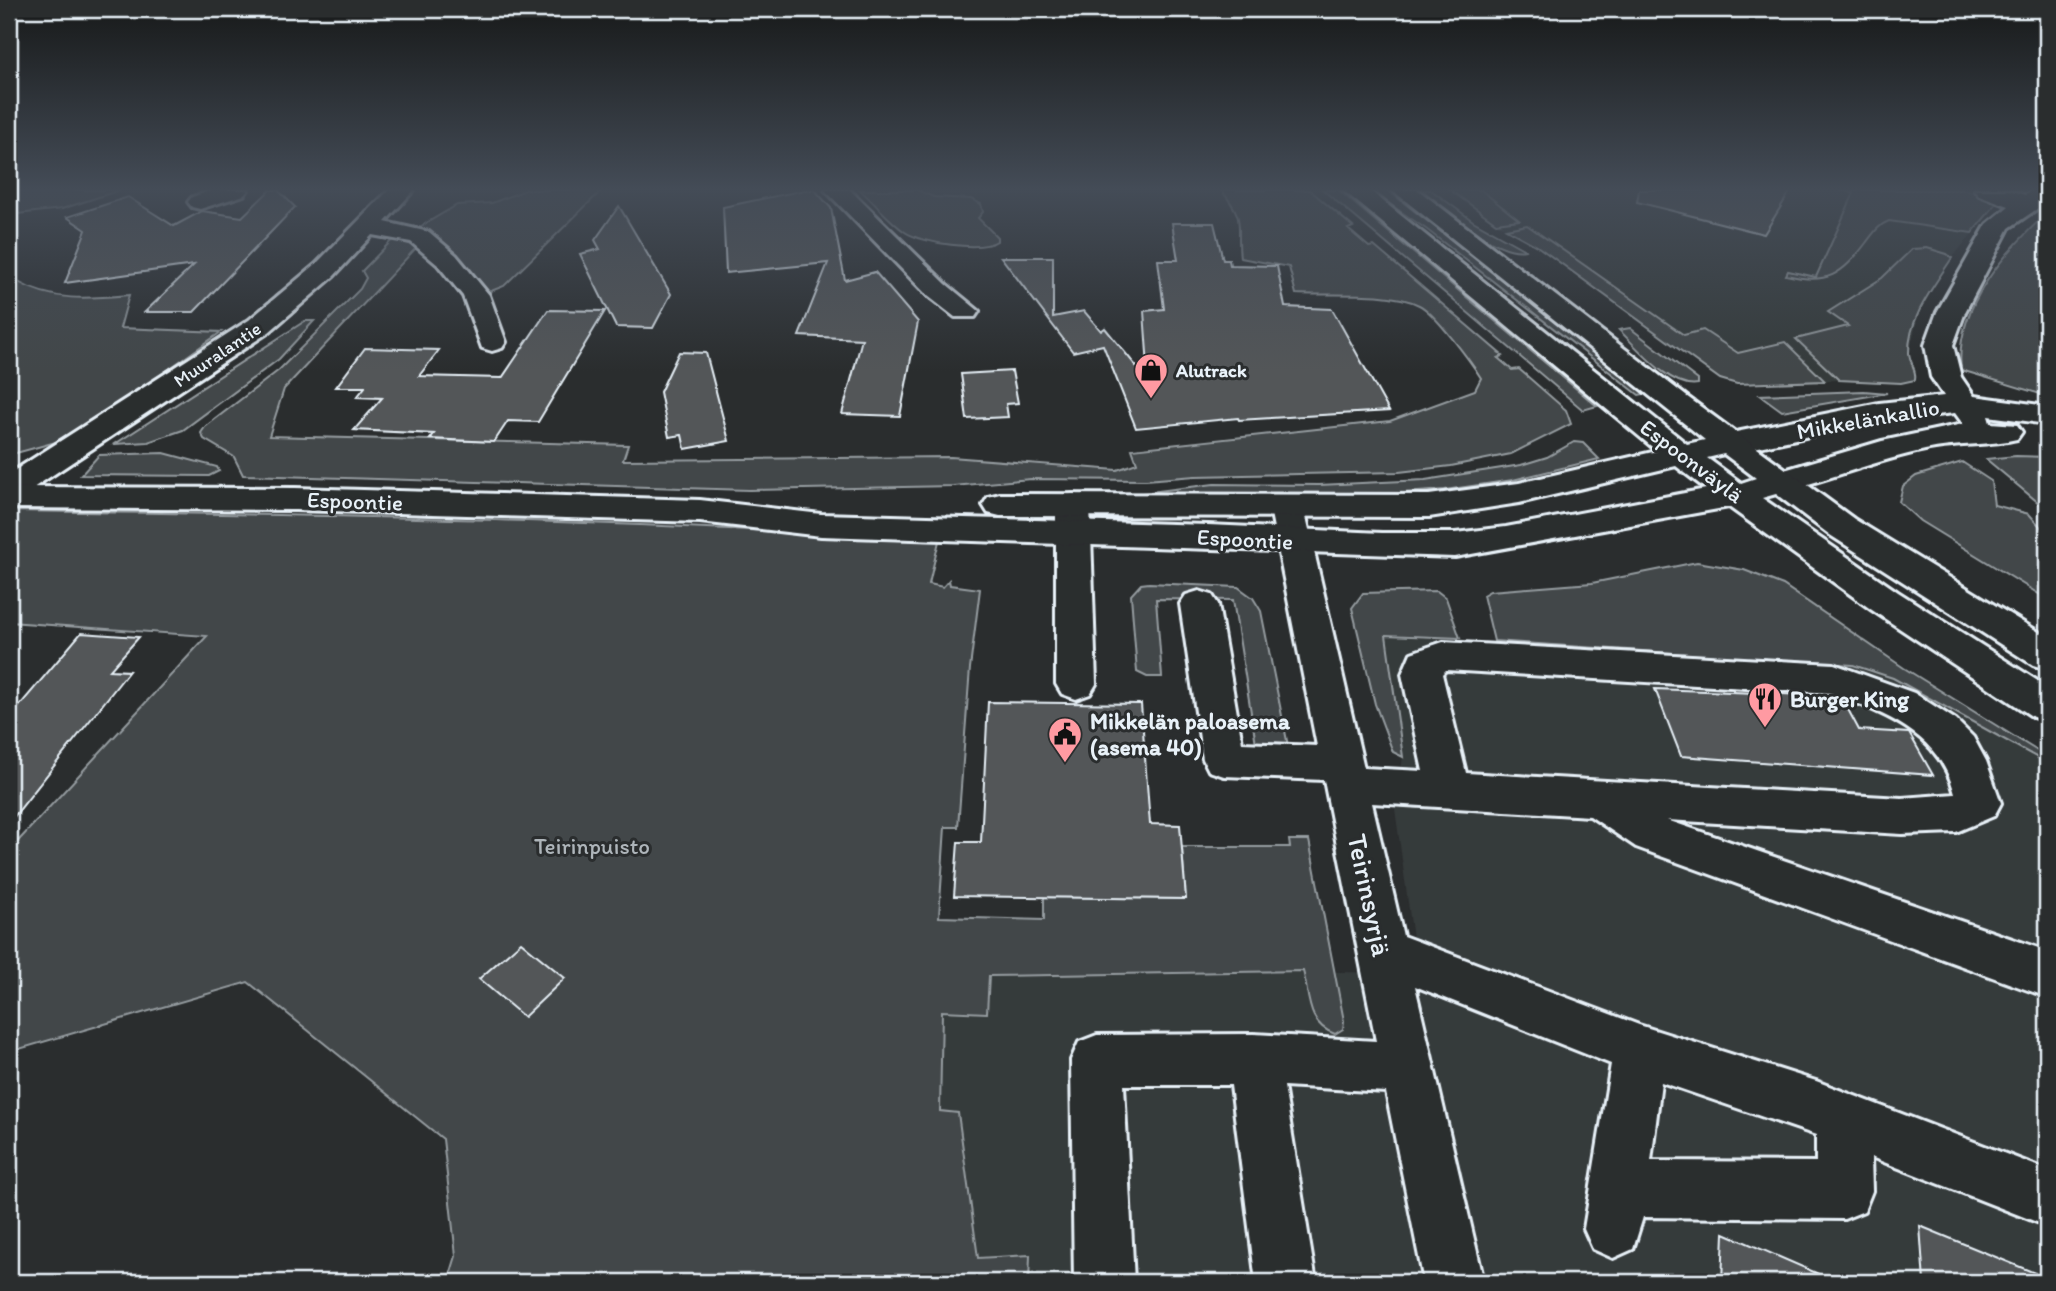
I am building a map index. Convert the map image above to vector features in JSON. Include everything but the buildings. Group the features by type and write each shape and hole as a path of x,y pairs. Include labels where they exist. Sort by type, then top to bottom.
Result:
{"main road":[{"name":"Muuralantie","path":"9,489 260,326 344,250"},
{"path":"436,250 477,295 492,342"},
{"path":"897,250 936,290 965,311"},
{"name":"Espoonväylä","path":"1430,250 1737,495 1965,655 2047,706"},
{"name":"Espoonväylä","path":"1482,250 1842,527 2047,656"},
{"path":"1984,431 1961,403 1946,377 1940,345 1951,312 1985,250"},
{"name":"Mikkelänkallio","path":"1731,443 1879,412 1961,403 2047,415"},
{"name":"Mikkelänkallio","path":"1783,481 1924,441 1984,431 2047,436"},
{"name":"Espoontie","path":"9,498 295,499 700,511 821,525 1074,519 1209,536 1291,525 1387,507 1465,501 1519,493 1686,456 1731,443"},
{"name":"Espoontie","path":"1291,525 1455,545 1506,538 1668,505 1737,495 1783,481"},
{"path":"1074,519 1076,684"},
{"name":"Teirinsyrjä","path":"1291,525 1454,1282"},
{"path":"1199,604 1224,759 1448,788 1597,797 1934,816 1970,810 1979,803 1971,773 1958,749 1941,732 1900,704 1834,679 1443,656 1425,663 1422,674 1448,788"},
{"path":"1597,797 1652,834 2047,974"},
{"path":"1382,950 1639,1050 1843,1118 2047,1198"},
{"path":"1639,1050 1616,1209 1844,1191 1843,1118"},
{"path":"1104,1282 1097,1060 1254,1059 1407,1068"},
{"path":"1254,1059 1286,1282"}],"shaded area":[{"path":"1543,250 1958,250 1920,308 1909,354 1915,380 1901,383 1839,380 1737,384 1720,379"},
{"path":"1386,635 1853,665 1893,678 2047,763 2047,1282 1029,1282 1029,1255 978,1259 958,1114 940,1111 942,1011 988,976 1304,971 1418,974 1395,809 1403,757"}],"green space":[{"path":"382,250 414,250 284,389 269,436 628,445 623,460 951,457 1117,470 1137,463 1132,449 1390,421 1475,390 1481,378 1443,327 1419,305 1375,295 1296,294 1289,267 1240,258 1240,250 1379,250 1503,356 1498,358 1512,370 1519,369 1566,410 1571,424 1511,454 1451,466 1399,472 1195,476 1146,480 1031,479 953,486 749,490 243,475 234,457 204,439 201,433 205,427 279,370 360,289 366,278 362,271"},
{"path":"441,250 540,250 504,286 486,293"},
{"path":"1394,250 1410,250 1597,406 1583,410"},
{"path":"1453,250 1465,250 1649,393 1639,395"},
{"path":"1543,250 1563,250 1684,335 1703,330 1738,353 1785,342 1825,381 1737,384 1720,379"},
{"path":"1828,250 1860,250 1849,263 1832,275 1812,279 1786,275 1788,271 1816,277"},
{"path":"1911,250 1934,250 1952,258 1923,303 1913,327 1909,353 1915,380 1901,383 1839,380 1796,339 1848,326 1828,312 1882,278"},
{"path":"2010,250 2047,250 2047,396 1961,370 1961,347 1966,325 1974,303 1999,263"},
{"path":"16,281 57,296 85,298 129,295 120,328 221,332 128,398 56,442 9,455 9,282"},
{"path":"305,321 314,321 279,359 183,430 148,442 115,444"},
{"path":"1630,328 1698,380 1698,384 1677,380 1655,366 1619,330"},
{"path":"1864,391 1887,393 1782,411 1760,395"},
{"path":"1574,442 1583,443 1599,459 1513,480 1445,490 1376,495 1012,496 1142,493 1214,484 1319,485 1425,480 1521,465 1547,457"},
{"path":"164,453 217,467 219,471 209,476 81,475 99,455"},
{"path":"2047,457 2046,509 1986,459"},
{"path":"1962,462 1991,481 1994,505 2029,514 2046,533 2047,599 1920,521 1899,502 1903,486 1916,476"},
{"name":"Teirinpuisto","path":"9,513 591,523 939,541 929,584 943,587 949,580 950,585 980,589 970,668 958,827 945,827 939,917 1044,920 1044,897 1186,899 1182,847 1290,847 1289,840 1309,840 1344,1021 1343,1029 1335,1034 1314,1016 1303,971 989,976 987,1013 942,1011 940,1111 958,1113 978,1258 1030,1255 1029,1282 448,1282 456,1256 443,1139 248,982 9,1052 9,851 207,636 9,622"},
{"path":"1697,562 1744,570 1783,585 1904,668 2047,757 2047,763 1893,678 1853,665 1494,641 1483,595 1490,591 1592,583"},
{"path":"1141,584 1238,587 1253,598 1261,611 1288,746 1257,750 1233,600 1156,599 1162,677 1147,677 1137,672 1131,595"},
{"path":"1437,591 1446,598 1460,638 1386,635 1403,757 1393,752 1375,704 1352,608 1363,593"}],"place":[{"name":"Alutrack","path":"1151,400"},
{"name":"Burger King","path":"1765,729"},
{"name":"Mikkelän paloasema (asema 40)","path":"1065,764"}]}
